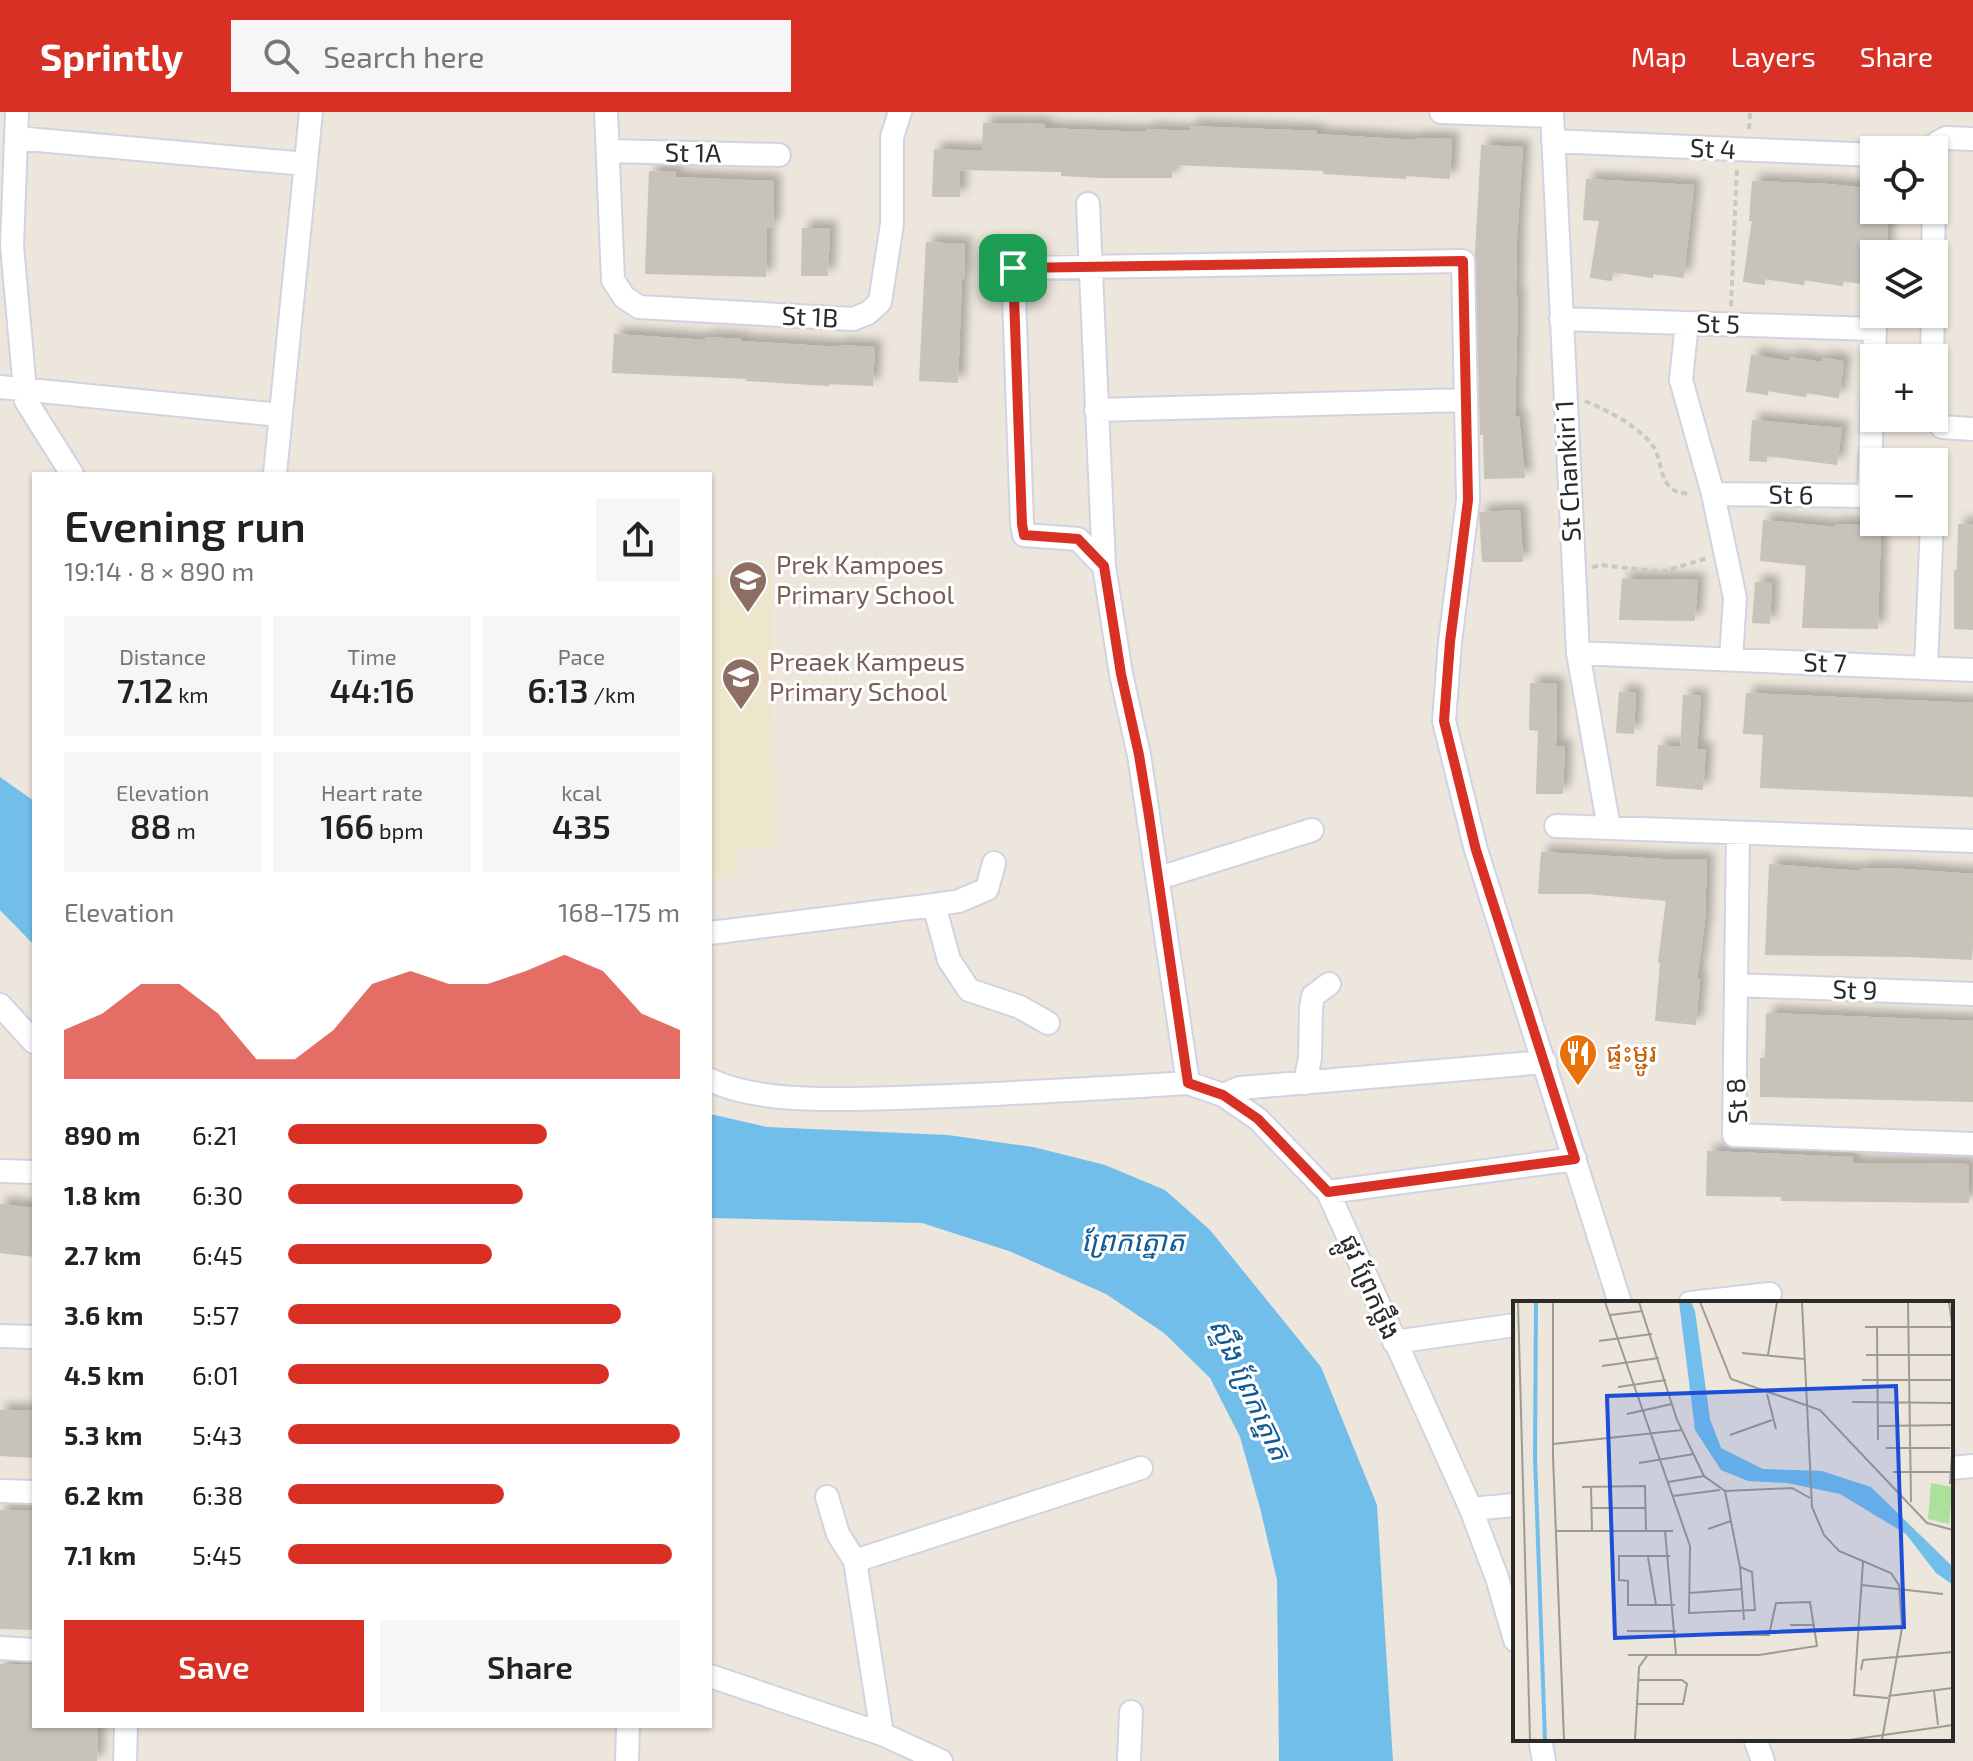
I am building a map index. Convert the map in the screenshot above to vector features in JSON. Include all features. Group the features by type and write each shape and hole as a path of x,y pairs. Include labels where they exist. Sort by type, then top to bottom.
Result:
{"street":[{"path":"17,112 12,246 26,401 71,472"},
{"path":"275,472 311,112"},
{"path":"606,112 608,151"},
{"name":"St 1B","path":"608,151 613,280 624,297 639,307 853,319 868,313 880,302 892,224 892,137 900,112"},
{"path":"1441,112 1552,114"},
{"name":"St Chankiri 1","path":"1552,114 1578,653 1609,828"},
{"path":"16,138 305,164"},
{"path":"1948,138 1973,139"},
{"name":"St 4","path":"1553,141 1860,154"},
{"name":"St 1A","path":"608,151 779,155"},
{"path":"1088,204 1104,566 1159,878 1188,1083"},
{"path":"1104,566 1078,539 1024,535 1013,268 1463,261 1468,500 1450,642 1444,721 1476,850 1619,1301"},
{"name":"St 5","path":"1561,319 1875,329 1873,448"},
{"path":"1687,323 1681,380 1713,494 1735,598 1731,659"},
{"path":"0,387 280,415"},
{"path":"1096,410 1465,400"},
{"path":"1948,427 1973,429"},
{"name":"St 6","path":"1713,494 1860,496"},
{"path":"1926,668 1931,536"},
{"name":"St 7","path":"1578,653 1973,670"},
{"path":"1556,826 1973,841"},
{"path":"1159,878 1312,830"},
{"name":"St 8","path":"1738,833 1734,1135 1973,1144"},
{"path":"712,933 959,901 987,889 994,863"},
{"path":"934,905 949,960 969,990 1020,1007 1048,1023"},
{"path":"1305,1083 1310,1058 1313,996 1329,984"},
{"name":"St 9","path":"1736,985 1973,994"},
{"path":"0,1005 32,1040"},
{"path":"1223,1095 1240,1088 1545,1062"},
{"name":"ផ្លូវ ព្រែកថ្លឹង","path":"712,1081 730,1090 819,1100 965,1096 1188,1083 1223,1095 1258,1119 1328,1192 1471,1509 1497,1578 1513,1633"},
{"path":"1328,1192 1575,1159"},
{"path":"0,1171 32,1172"},
{"path":"1708,1301 1770,1294"},
{"path":"1394,1342 1513,1325"},
{"path":"0,1336 32,1337"},
{"path":"1953,1468 1973,1466"},
{"path":"855,1561 1141,1468"},
{"path":"0,1491 32,1492"},
{"path":"827,1497 838,1534 855,1561 882,1734"},
{"path":"1471,1509 1513,1505"},
{"path":"0,1648 32,1650"},
{"path":"712,1677 882,1734 941,1761"},
{"path":"1129,1761 1131,1712"},
{"path":"125,1761 126,1728"},
{"path":"627,1761 628,1728"},
{"path":"1540,1741 1544,1761"},
{"path":"1756,1741 1763,1761"}],"path":[{"path":"1730,325 1736,150"},
{"path":"1564,393 1606,410 1652,443 1665,482 1679,494 1713,494"},
{"path":"1574,570 1601,565 1662,572 1725,552"}],"shaded area":[{"name":"Preaek Kampeus Primary School","path":"772,573 774,847 736,850 738,876 712,880 712,574"}],"water":[{"path":"0,777 32,800 32,943 0,910"},
{"name":"ព្រែកត្នោត","path":"712,1114 767,1127 948,1135 1033,1147 1105,1165 1165,1190 1210,1230 1321,1367 1377,1505 1393,1761 1279,1761 1277,1580 1240,1437 1210,1378 1164,1333 1106,1294 1009,1251 922,1223 712,1218"}],"building":[{"path":"984,124 1147,133 1147,130 1191,132 1191,127 1316,132 1316,135 1416,141 1451,140 1449,178 1172,164 1171,177 1099,177 1062,175 1062,171 959,169 959,196 933,196 935,150 983,152"},
{"path":"1482,146 1522,148 1516,239 1514,417 1518,417 1524,477 1485,478 1476,253"},
{"path":"650,172 675,173 675,178 773,182 772,227 766,227 765,276 646,273"},
{"path":"1587,180 1693,186 1683,277 1652,273 1652,277 1613,271 1611,280 1591,277 1600,220 1584,219"},
{"path":"1753,182 1860,188 1860,224 1887,224 1886,240 1860,240 1860,283 1843,280 1842,285 1804,279 1803,284 1764,278 1764,284 1744,281 1753,220 1750,220"},
{"path":"803,229 829,229 827,275 802,275"},
{"path":"927,243 964,245 957,382 920,380"},
{"path":"615,335 874,348 872,385 613,372"},
{"path":"1752,356 1790,362 1790,358 1823,363 1824,359 1843,362 1838,397 1806,392 1805,396 1767,390 1767,394 1747,391"},
{"path":"1753,421 1841,429 1836,464 1766,455 1766,461 1750,460"},
{"path":"1519,511 1522,561 1483,561 1480,513"},
{"path":"1764,521 1836,528 1836,525 1860,526 1860,536 1880,536 1877,628 1803,627 1807,565 1761,560"},
{"path":"1959,525 1973,525 1973,629 1955,628"},
{"path":"1623,580 1697,581 1694,620 1620,619"},
{"path":"1756,583 1771,584 1769,623 1753,622"},
{"path":"1531,684 1556,685 1555,747 1564,748 1562,793 1537,793 1539,730 1530,729"},
{"path":"1620,693 1635,694 1633,733 1617,732"},
{"path":"1747,694 1973,704 1973,796 1761,787 1764,734 1744,733"},
{"path":"1684,696 1700,697 1696,750 1705,750 1702,789 1657,785 1659,746 1681,748"},
{"path":"1542,853 1706,860 1695,1024 1656,1020 1667,900 1586,893 1539,893"},
{"path":"1770,865 1861,872 1861,869 1904,870 1973,875 1971,959 1766,954"},
{"path":"1767,1014 1973,1022 1973,1101 1761,1096 1761,1059 1766,1059"},
{"path":"1708,1152 1852,1158 1852,1164 1968,1165 1968,1202 1782,1200 1782,1196 1707,1195"},
{"path":"0,1205 32,1209 32,1256 0,1252"},
{"path":"0,1411 32,1412 32,1457 0,1455"},
{"path":"0,1511 32,1512 32,1629 0,1628"},
{"path":"0,1665 32,1666 32,1728 97,1728 96,1761 0,1761"}],"place":[{"name":"Prek Kampoes Primary School","path":"748,614"},
{"name":"Preaek Kampeus Primary School","path":"741,711"},
{"name":"ផ្ទះម្ជូរ","path":"1578,1087"}],"route":[{"path":"1463,261 1468,500 1450,642 1444,721 1476,850 1575,1159 1328,1192 1258,1119 1223,1095 1188,1083 1149,816 1121,674 1104,566 1078,539 1024,535 1013,268 1463,261"}],"water label":[{"name":"ស្ទឹង ព្រែកត្នោត","path":"1250,1389"}]}
